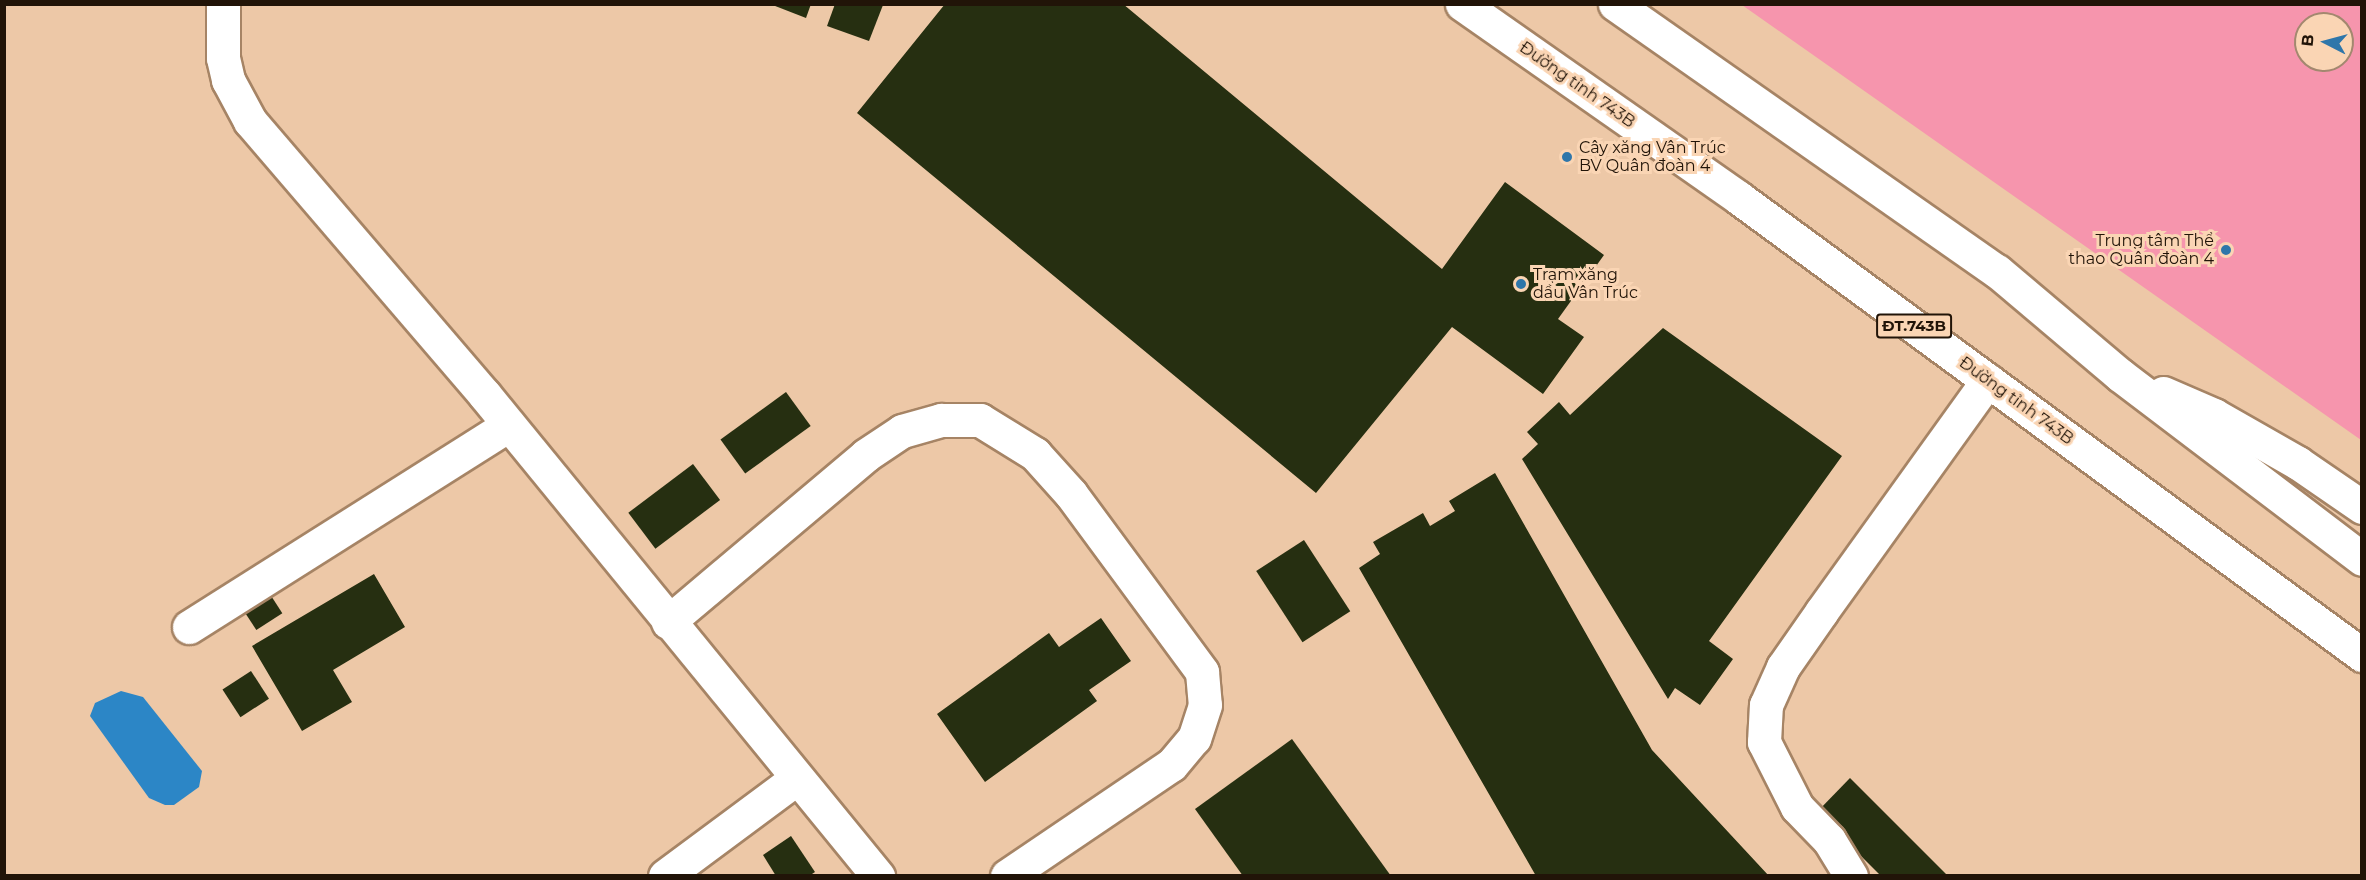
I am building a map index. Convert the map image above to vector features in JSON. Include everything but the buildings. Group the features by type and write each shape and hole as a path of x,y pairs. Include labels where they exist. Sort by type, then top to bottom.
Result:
{"main road":[{"name":"Đường tỉnh 743B","path":"1461,4 1739,198 2361,655"},
{"path":"1615,4 1997,271 2120,375 2361,559"},
{"path":"226,9 223,58 237,102 509,425 878,876"},
{"path":"2120,375 2214,415 2298,463 2361,507"},
{"path":"1851,876 1829,840 1797,807 1764,742 1766,705 1784,667 1822,611 1988,380"},
{"path":"668,622 866,455 902,431 941,420 980,420 1028,449 1071,494 1202,672 1205,705 1194,738 1171,765 1007,876"},
{"path":"189,627 509,425"},
{"path":"665,876 797,778"}],"shaded area":[{"name":"Trung tâm Thể thao Quân đoàn 4","path":"1742,5 2361,5 2361,440"}],"water":[{"path":"121,691 143,697 202,771 199,787 174,805 165,805 149,798 90,716 95,703"}],"place":[{"name":"Cây xăng Vân Trúc BV Quân đoàn 4","path":"1567,157"},
{"name":"Trung tâm Thể thao Quân đoàn 4","path":"2226,250"},
{"name":"Trạm xăng dầu Vân Trúc","path":"1521,284"}]}
